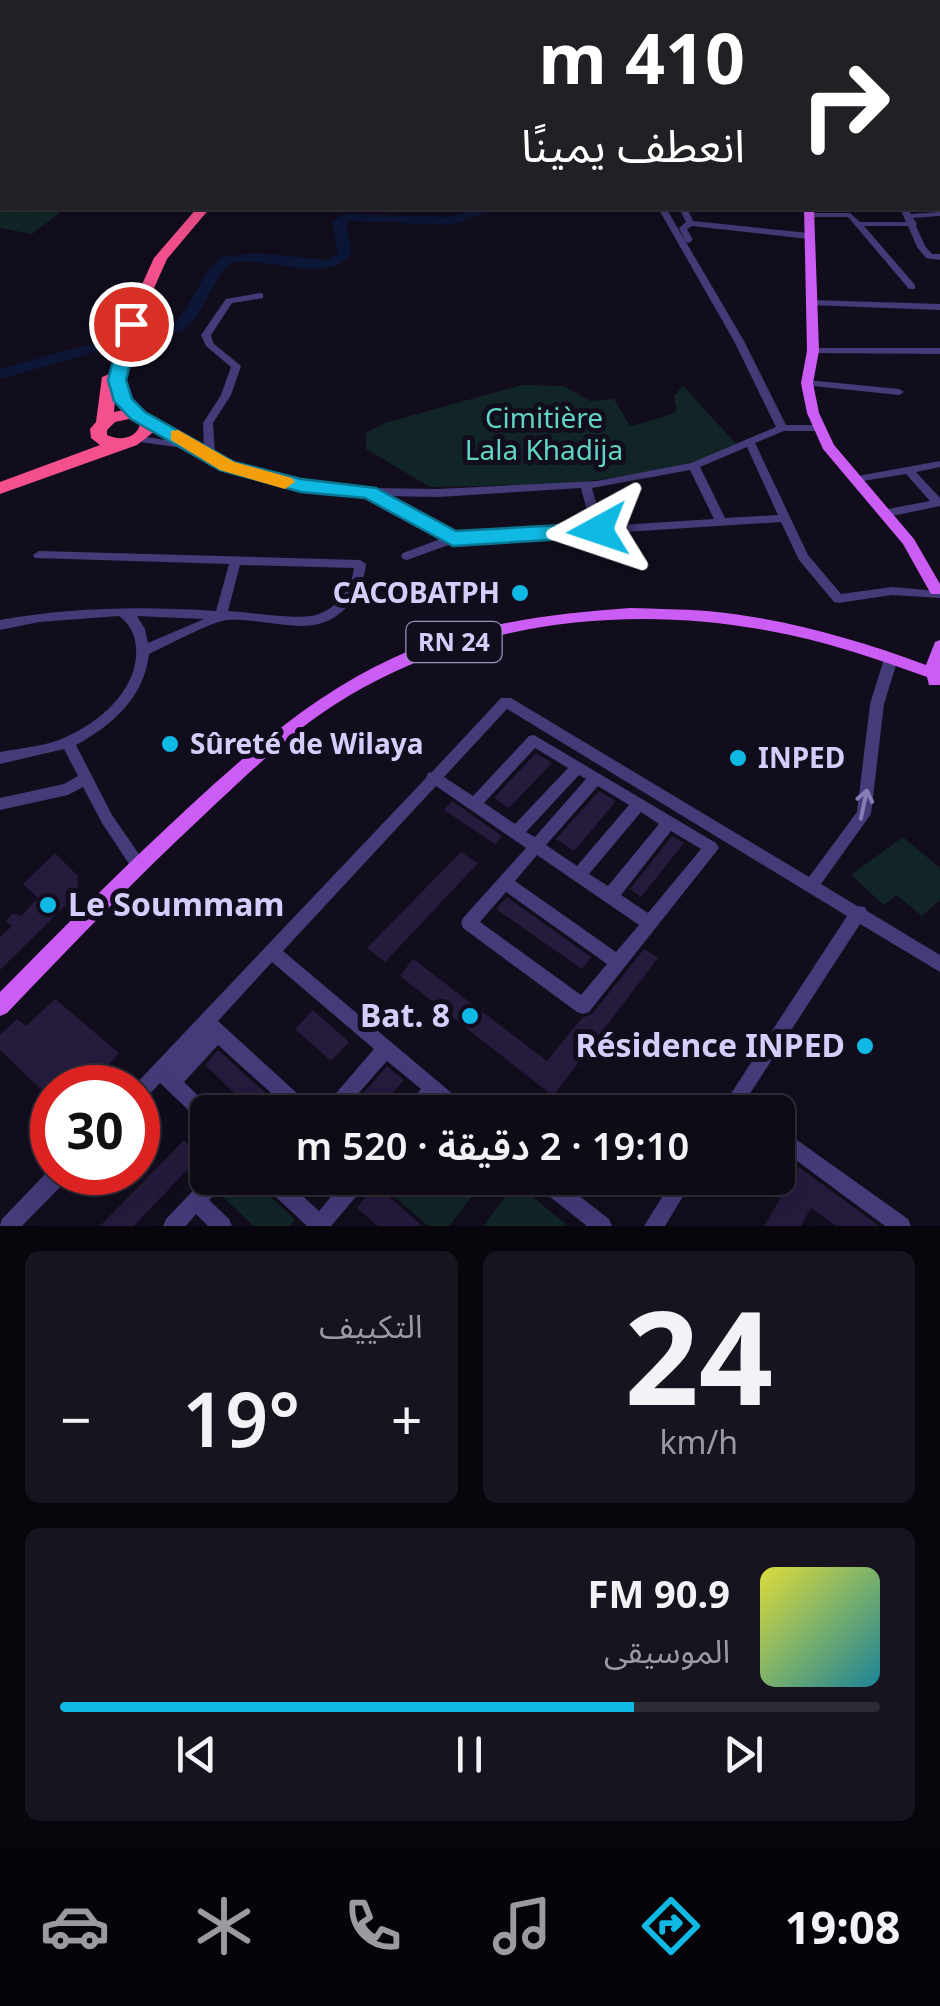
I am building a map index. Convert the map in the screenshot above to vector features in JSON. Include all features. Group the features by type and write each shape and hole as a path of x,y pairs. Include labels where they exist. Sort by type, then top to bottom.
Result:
{"highway":[{"path":"119,444 104,442 101,427 142,275 191,210"},
{"path":"0,485 140,439 149,426 124,401 117,386 123,338 156,268 202,210"},
{"path":"0,485 55,462 116,416 141,417"}],"main road":[{"path":"809,212 814,352 807,383 822,432 832,451 909,542 937,586"},
{"path":"822,432 924,552 937,586"},
{"name":"RN 24","path":"0,1006 138,865 249,762 330,699 420,654 464,638 518,624 626,612 738,618 840,640 896,661 938,671"}],"street":[{"path":"663,210 739,341 782,428"},
{"path":"684,210 690,223"},
{"path":"809,212 850,215 912,287"},
{"path":"859,224 940,214"},
{"path":"909,216 921,247 940,266"},
{"path":"686,250 690,242 684,228 690,223 810,236"},
{"path":"205,453 208,422 226,395 236,366 209,344 206,335 229,301 260,296"},
{"path":"812,303 940,306"},
{"path":"814,352 940,351"},
{"path":"807,383 899,392"},
{"path":"141,417 227,466 275,480 369,492 586,486 694,466 782,428 822,432"},
{"path":"140,439 205,453"},
{"path":"748,441 803,557 838,599 937,586"},
{"path":"863,478 940,464"},
{"path":"694,466 720,520"},
{"path":"892,512 938,502 909,470"},
{"path":"586,486 598,530"},
{"path":"369,492 453,538"},
{"path":"406,556 453,538 784,518"},
{"path":"0,625 34,617 118,610 313,621 333,614 352,594 359,581 360,564 39,555"},
{"path":"220,617 236,559"},
{"path":"0,758 68,743 122,703 139,674 143,650 135,622 118,610"},
{"path":"143,650 220,617"},
{"path":"812,884 864,814 877,704 896,661"},
{"path":"160,1080 212,1027 271,952 506,702 940,964"},
{"path":"474,804 534,740 711,848 583,1006 470,923 596,778"},
{"path":"68,743 84,779 138,865"},
{"path":"516,833 578,767"},
{"path":"433,778 650,923"},
{"path":"0,804 68,789 84,779"},
{"path":"579,875 639,804"},
{"path":"610,896 668,822"},
{"path":"504,883 618,962"},
{"path":"739,1095 858,912"},
{"path":"271,952 438,1095"},
{"path":"212,1027 286,1095"},
{"path":"346,1095 385,1050"},
{"path":"166,1076 190,1100"},
{"path":"428,1095 432,1090"},
{"path":"795,1149 901,1226"},
{"path":"9,1226 39,1195"},
{"path":"173,1226 201,1195"},
{"path":"290,1195 320,1225 345,1195"},
{"path":"563,1195 602,1226"},
{"path":"654,1226 675,1195"},
{"path":"196,1200 222,1226"}],"green space":[{"path":"0,210 63,210 32,234 0,228"},
{"name":"Cimitière Lala Khadija","path":"522,385 564,386 590,401 614,399 630,426 677,411 674,396 683,386 737,445 681,467 571,484 430,487 366,449 366,433 385,423"},
{"path":"903,837 940,868 940,900 922,916 897,895 884,905 851,875"},
{"path":"269,1195 295,1219 290,1226 254,1226 223,1197"},
{"path":"393,1195 473,1195 449,1226 428,1226"},
{"path":"507,1195 531,1195 568,1226 483,1226"}],"building":[{"path":"536,753 552,763 509,808 494,798"},
{"path":"599,791 616,801 574,851 556,839"},
{"path":"452,801 502,836 495,844 444,810"},
{"path":"672,836 684,843 641,897 630,889"},
{"path":"461,852 478,863 385,962 367,948"},
{"name":"Le Soummam","path":"55,853 78,876 77,894 0,970 0,937 12,926 6,921 13,913 21,916 38,898 23,884"},
{"path":"507,897 591,957 582,969 496,909"},
{"name":"Bat. 8","path":"644,949 658,958 552,1095 400,976 413,959 547,1061 582,1018 592,1014"},
{"path":"55,999 119,1053 109,1065 30,1065 30,1079 0,1050 0,1035 17,1019 26,1026"},
{"path":"313,1010 349,1042 331,1061 295,1029"},
{"path":"218,1050 268,1095 236,1095 205,1065"},
{"path":"387,1066 404,1080 391,1095 362,1095"},
{"path":"184,1140 190,1146 190,1167 134,1226 100,1226 130,1195 160,1195 160,1165"},
{"path":"799,1167 879,1226 836,1226 811,1208 801,1226 764,1226 782,1195 795,1195 795,1174"},
{"path":"367,1195 387,1195 422,1226 378,1226 357,1208"}],"waterway":[{"path":"0,374 150,332 176,329 192,313 214,272 226,260 256,257 312,264 339,260 345,252 339,221 349,217 450,221 488,210"}],"slow traffic":[{"path":"178,435 227,466 285,482"}],"place":[{"name":"CACOBATPH","path":"520,593"},
{"name":"Sûreté de Wilaya","path":"170,744"},
{"name":"INPED","path":"738,758"},
{"name":"Le Soummam","path":"48,905"},
{"name":"Bat. 8","path":"470,1016"},
{"name":"Résidence INPED","path":"865,1046"}],"route":[{"path":"131,324 117,380 124,401 138,416 227,466 301,486 369,492 453,538 598,530"}]}
